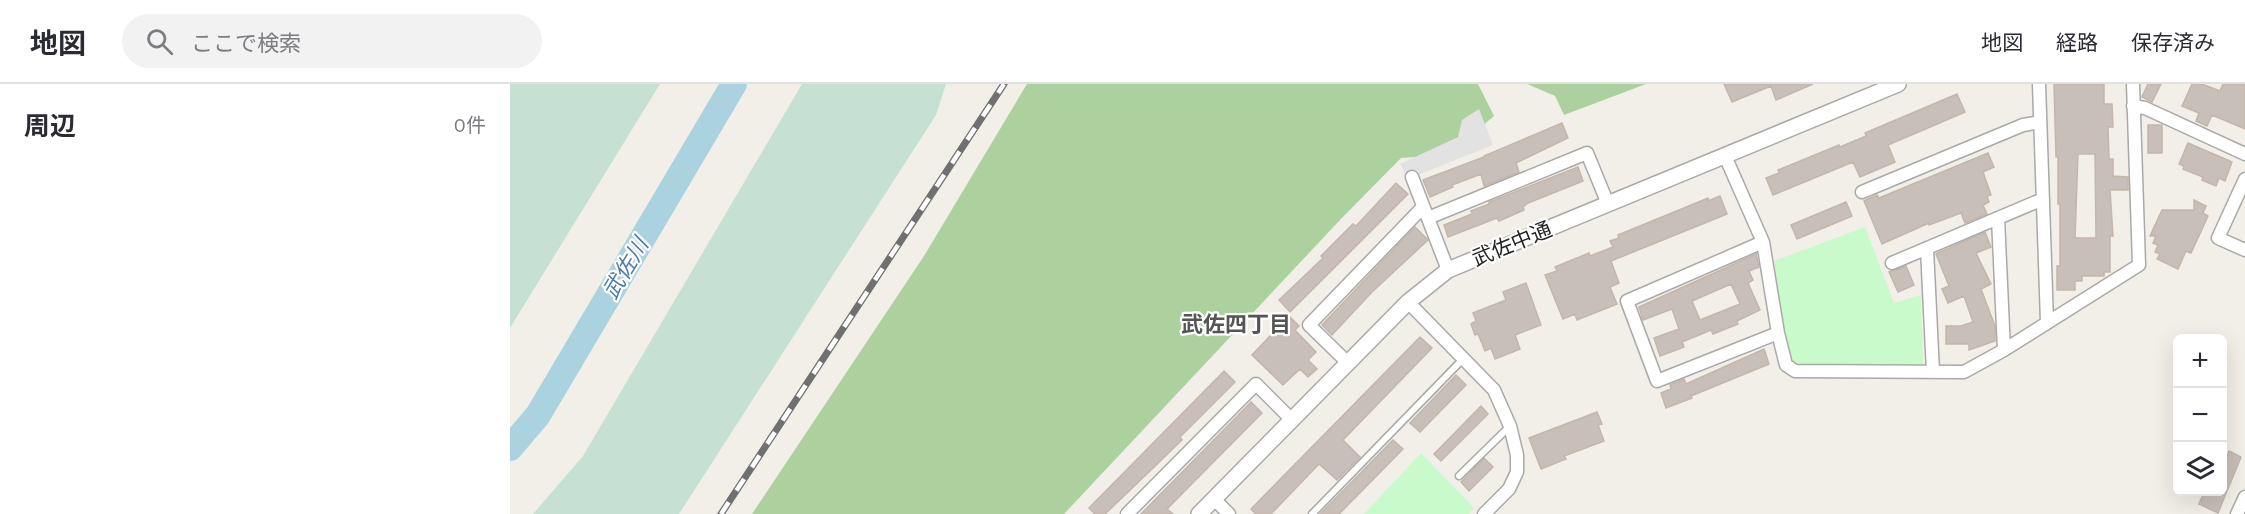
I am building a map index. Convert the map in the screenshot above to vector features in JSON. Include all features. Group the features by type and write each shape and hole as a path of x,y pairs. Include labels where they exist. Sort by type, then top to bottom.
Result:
{"street":[{"name":"武佐中通","path":"1199,514 1408,302 1448,270 1898,84"},
{"path":"2039,84 2047,322"},
{"path":"1725,156 1763,242 1778,333 1786,365 1795,371 1964,372 2004,350 2139,265 2133,84"},
{"path":"2133,106 2145,108 2245,154"},
{"path":"1862,192 2023,125 2040,122"},
{"path":"1348,363 1310,325 1426,212 1587,153 1608,204"},
{"path":"1412,177 1448,270"},
{"path":"2245,179 2218,238 2245,250"},
{"path":"1892,263 2043,199"},
{"path":"1998,218 2004,350"},
{"path":"1763,242 1627,301 1657,381 1778,333"},
{"path":"1927,249 1933,372"},
{"path":"1408,302 1494,390 1510,426 1517,455 1517,472 1509,489 1484,514"},
{"path":"1127,514 1256,384 1292,420"},
{"path":"2237,514 2245,497"},
{"path":"1214,499 1230,514"}],"lane":[{"path":"1312,514 1464,359"},
{"path":"1459,476 1510,426"}],"green space":[{"path":"510,84 660,84 510,328"},
{"path":"802,84 946,84 936,115 679,514 533,514 583,456"},
{"path":"1027,84 1478,84 1494,116 1448,155 1401,158 1064,514 752,514 924,256"},
{"path":"1527,84 1646,84 1564,115 1555,96"},
{"path":"1865,227 1894,303 1921,295 1923,365 1804,368 1788,358 1774,261"},
{"path":"1421,453 1474,508 1469,514 1364,514"}],"shaded area":[{"path":"1479,109 1493,145 1408,179 1400,164 1458,137 1462,120"}],"building":[{"path":"1724,84 1813,84 1776,100 1771,86 1732,102"},
{"path":"2054,84 2104,84 2104,104 2112,104 2113,127 2108,127 2109,159 2113,159 2113,176 2128,177 2128,190 2110,190 2113,236 2110,236 2110,272 2104,272 2104,276 2082,276 2082,281 2075,281 2075,290 2057,290 2057,266 2060,266 2060,204 2058,204 2058,157 2056,157","holes":["2078,154 2095,154 2096,238 2075,238"]},
{"path":"2148,84 2161,84 2152,102 2142,97"},
{"path":"2192,84 2202,84 2220,91 2223,84 2245,84 2245,129 2212,115 2207,126 2196,121 2199,113 2182,106"},
{"path":"1957,94 1965,112 1888,145 1895,162 1860,177 1853,162 1773,195 1766,178 1779,173 1778,170 1866,136 1865,133"},
{"path":"1562,123 1568,138 1516,163 1519,172 1484,186 1481,174 1452,185 1453,187 1430,197 1423,180 1484,157"},
{"path":"2148,125 2162,125 2162,153 2148,153"},
{"path":"2188,143 2232,162 2225,181 2219,178 2216,186 2202,180 2203,177 2183,169 2184,166 2179,164"},
{"path":"1988,153 1994,167 1983,172 1991,195 1987,196 1989,202 1983,205 1987,214 1965,223 1961,213 1929,225 1929,223 1882,244 1864,201 1877,195 1879,198"},
{"path":"1578,167 1583,181 1528,203 1523,207 1524,210 1499,221 1497,218 1448,237 1444,225 1472,214 1471,211 1489,202"},
{"path":"1396,183 1408,194 1290,312 1279,300 1323,258 1321,256 1353,224 1356,226"},
{"path":"1720,196 1727,214 1611,261 1619,283 1610,287 1617,304 1577,320 1575,314 1563,319 1545,275 1557,271 1555,267 1589,253 1590,256 1613,247 1610,241 1619,238 1618,235 1708,198 1708,201"},
{"path":"2194,200 2206,206 2203,213 2208,216 2191,253 2186,251 2178,269 2157,259 2160,254 2155,252 2158,245 2153,243 2156,236 2150,236 2162,210 2194,210"},
{"path":"1846,202 1852,216 1797,239 1791,225"},
{"path":"1415,227 1428,240 1372,292 1332,335 1322,325"},
{"path":"1985,232 1991,247 1976,253 1991,284 1981,289 1995,326 1995,341 1969,350 1969,344 1946,344 1946,326 1961,326 1973,322 1964,296 1948,303 1942,289 1949,286 1936,254"},
{"path":"1756,254 1759,267 1749,271 1753,280 1748,283 1760,310 1737,321 1738,324 1713,334 1711,330 1682,342 1684,347 1660,356 1654,338 1679,329 1672,309 1643,320 1639,307","holes":["1731,284 1740,304 1700,320 1692,301"]},
{"path":"1906,266 1914,285 1898,292 1889,272"},
{"path":"1526,283 1541,325 1515,335 1520,349 1495,359 1491,348 1485,351 1478,334 1475,335 1471,324 1476,321 1473,313 1506,300 1503,292"},
{"path":"1289,316 1299,326 1295,330 1316,352 1308,360 1317,369 1308,377 1300,369 1283,385 1252,355"},
{"path":"1420,337 1432,348 1343,440 1360,457 1337,480 1319,464 1271,514 1256,514 1251,509"},
{"path":"1764,349 1769,364 1666,408 1661,393 1671,389 1670,385 1684,379 1686,384"},
{"path":"1224,371 1235,382 1180,437 1182,440 1105,514 1095,514 1089,508"},
{"path":"1456,375 1466,385 1420,432 1410,423"},
{"path":"1251,402 1262,413 1167,509 1173,514 1141,514"},
{"path":"1481,406 1488,414 1441,461 1434,454"},
{"path":"1597,412 1602,424 1598,425 1604,441 1564,456 1566,459 1541,469 1529,438"},
{"path":"1393,440 1403,449 1348,505 1339,514 1320,514"},
{"path":"2229,451 2241,457 2227,491"},
{"path":"1484,458 1493,467 1469,491 1461,482"},
{"path":"2202,496 2225,496 2218,513 2199,504"}],"waterway":[{"name":"武佐川","path":"510,448 538,415 734,84"}],"railway":[{"path":"721,514 1004,84"}],"district":[{"name":"武佐四丁目","path":"1236,324"}]}
